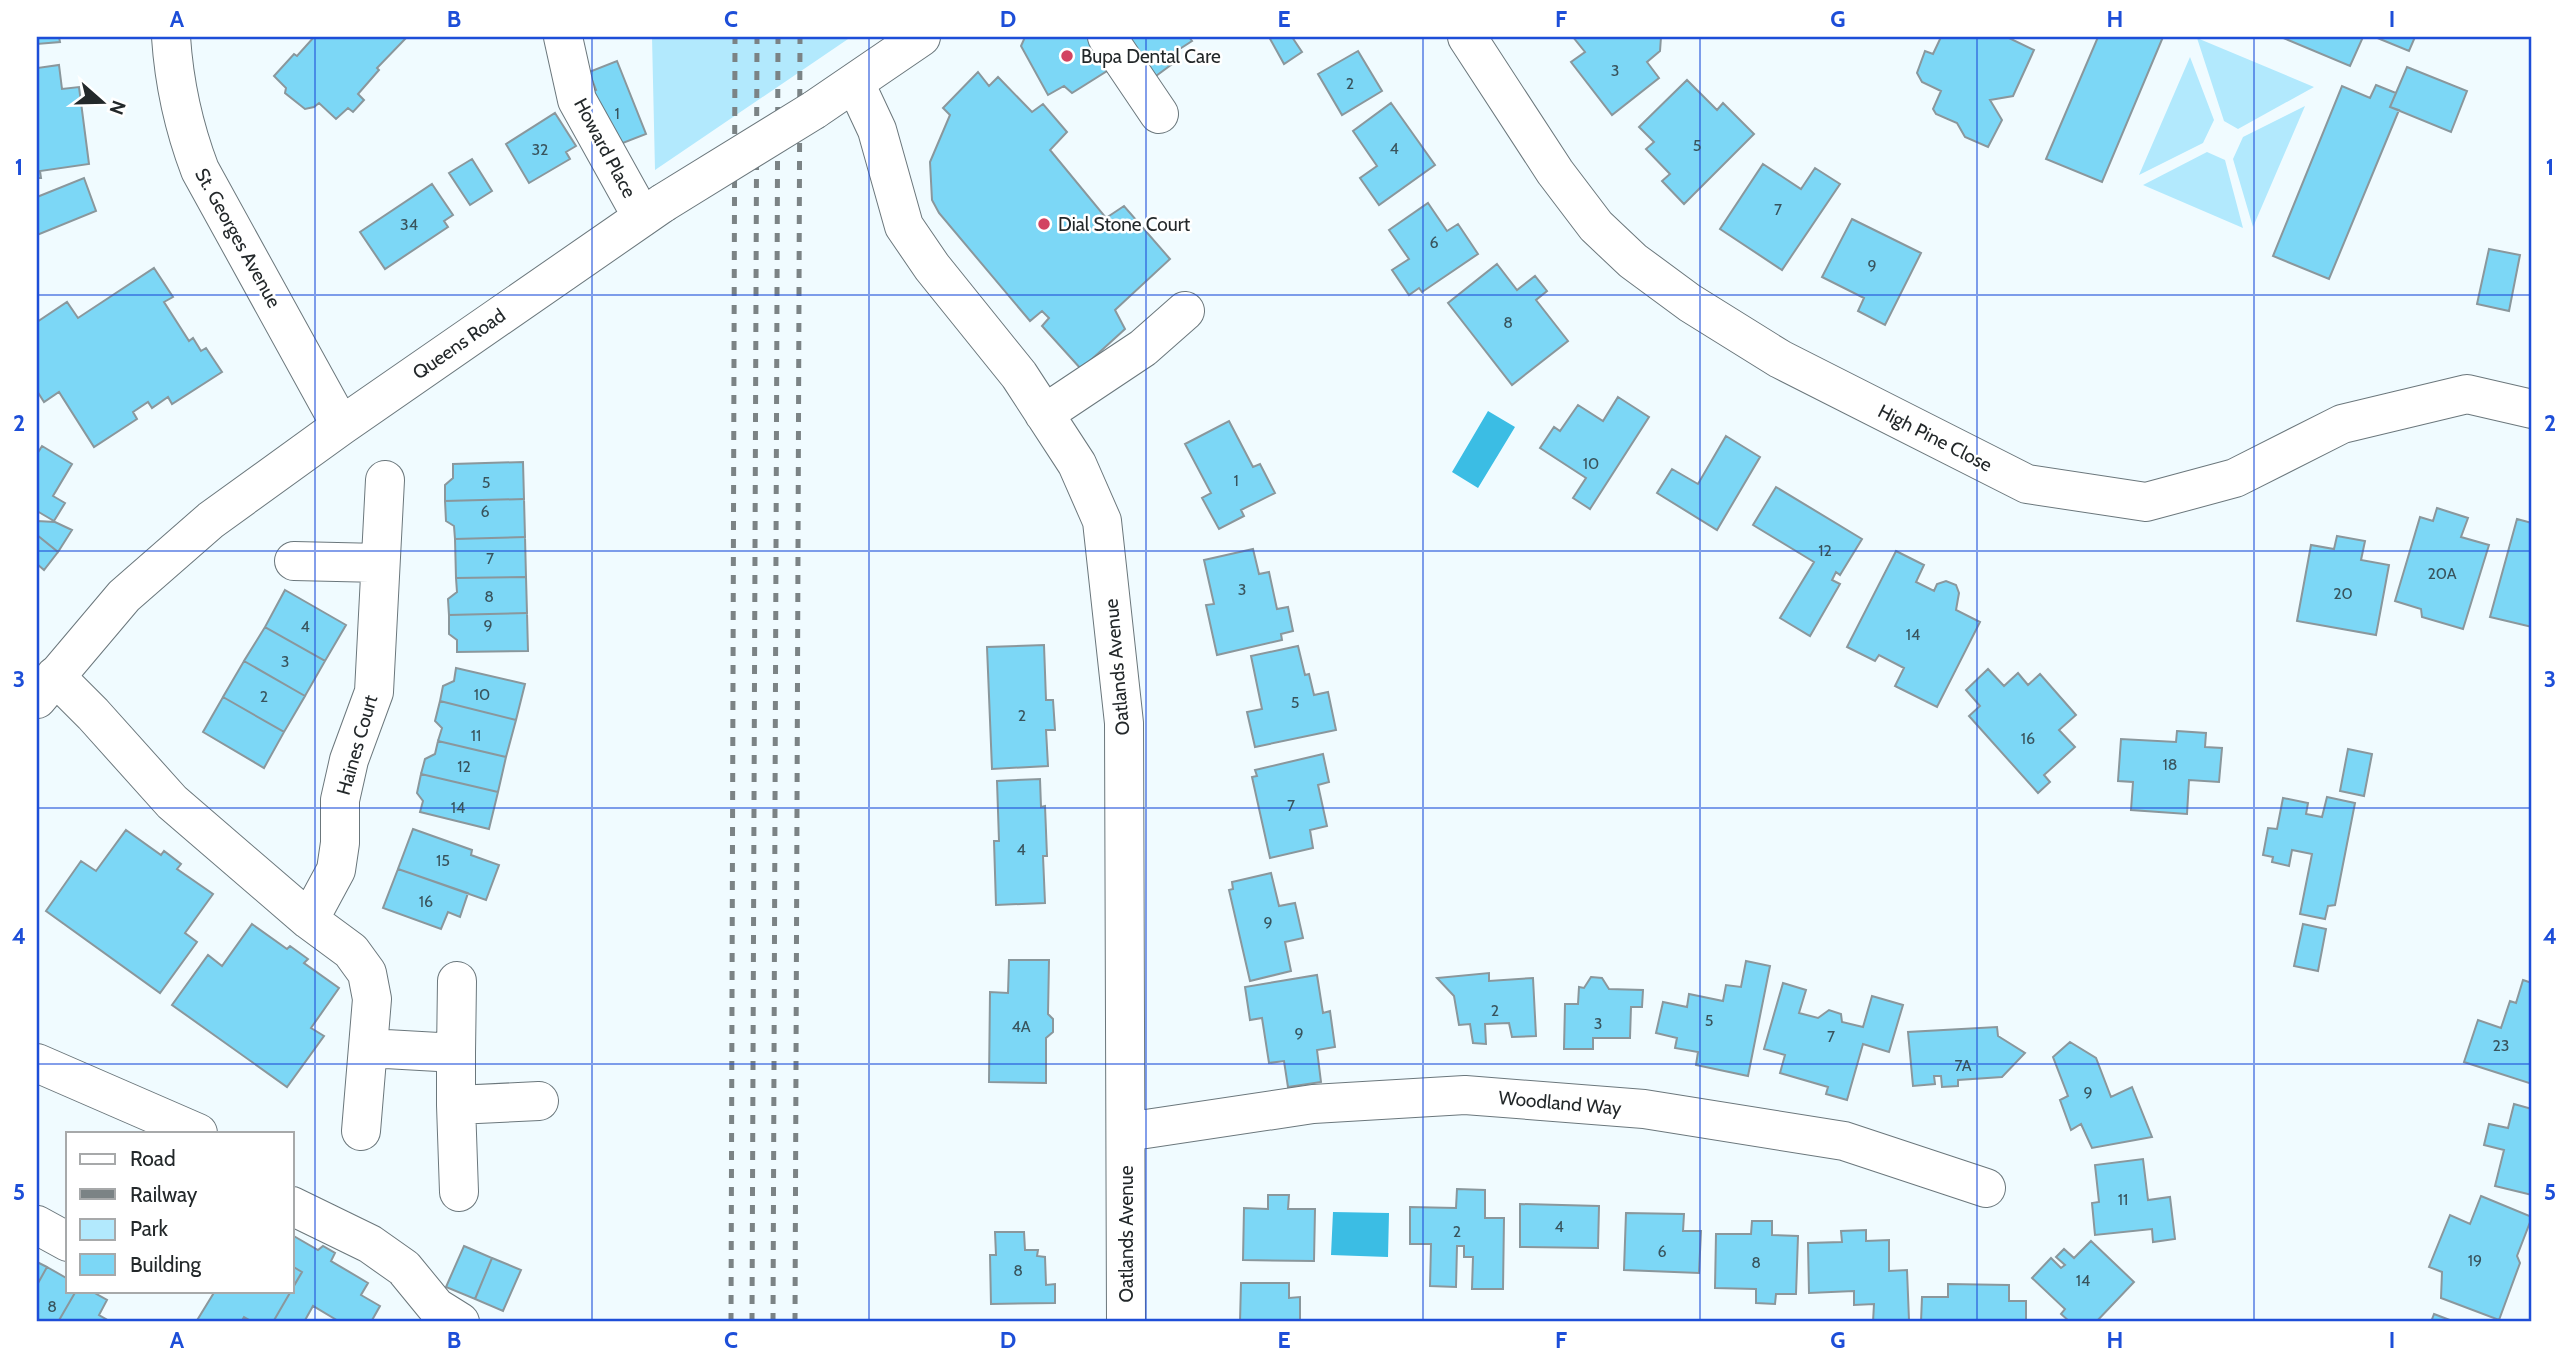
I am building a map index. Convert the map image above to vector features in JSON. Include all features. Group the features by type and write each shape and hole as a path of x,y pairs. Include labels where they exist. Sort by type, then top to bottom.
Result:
{"street":[{"name":"St. Georges Avenue","path":"170,37 190,144 200,170 341,426"},
{"name":"Howard Place","path":"563,37 577,100 652,210"},
{"name":"Queens Road","path":"46,688 124,596 211,520 341,426 652,210 814,110 921,37"},
{"path":"1107,37 1159,114"},
{"name":"High Pine Close","path":"1467,37 1555,172 1596,226 1633,261 1690,303 1780,359 2027,484 2146,502 2235,478 2342,424 2467,394 2532,409"},
{"name":"Oatlands Avenue","path":"855,83 877,130 904,226 932,267 1019,375 1077,464 1102,521 1124,723 1126,1322"},
{"path":"1044,414 1143,348 1185,311"},
{"name":"Haines Court","path":"310,920 336,870 340,843 340,800 349,760 374,692 385,480"},
{"path":"295,561 380,563"},
{"path":"46,688 93,714 172,802 310,920 351,951 368,973 372,999 361,1131"},
{"path":"457,981 456,1105 460,1192"},
{"path":"368,1048 456,1053"},
{"path":"37,1063 196,1132"},
{"name":"Woodland Way","path":"1126,1132 1313,1104 1465,1095 1644,1110 1844,1141 1986,1188"},
{"path":"456,1105 539,1101"},
{"path":"294,1207 370,1244 404,1268 436,1307 460,1322"},
{"path":"37,1225 66,1241"}],"green space":[{"path":"652,37 851,37 655,170"},
{"path":"2197,38 2314,87 2238,129 2224,121"},
{"path":"2190,57 2214,120 2203,143 2139,175"},
{"path":"2305,106 2253,227 2233,159 2243,137"},
{"path":"2207,152 2225,160 2243,228 2143,185"}],"water":[{"path":"1488,411 1515,427 1478,488 1452,472"},
{"path":"1333,1212 1389,1213 1388,1257 1331,1255"}],"building":[{"path":"37,37 59,37 60,42 37,44"},
{"path":"314,37 407,37 377,68 379,70 358,94 364,100 353,112 348,108 336,119 319,103 305,109 285,93 286,88 274,76"},
{"name":"Bupa Dental Care","path":"1025,37 1092,37 1115,66 1072,93 1064,86 1048,95 1021,46"},
{"path":"1112,37 1189,37 1192,41 1175,52 1179,59 1145,84"},
{"path":"1269,37 1292,37 1302,52 1284,64"},
{"path":"1573,37 1661,37 1660,51 1647,62 1659,78 1612,115 1571,62 1585,52"},
{"path":"1941,37 2007,37 2034,50 2013,96 1990,100 2002,120 1988,147 1965,137 1957,123 1936,114 1933,109 1941,91 1922,82 1917,73 1925,51 1933,54"},
{"path":"2098,37 2163,37 2102,182 2046,159"},
{"path":"2281,37 2363,37 2350,66"},
{"path":"2375,37 2415,37 2409,51"},
{"path":"1358,51 1382,91 1342,115 1318,74"},
{"path":"617,61 646,134 610,148 588,93 596,90 589,72"},
{"path":"59,65 62,89 79,87 89,164 40,171 41,178 37,178 37,68"},
{"path":"2407,67 2467,91 2451,132 2390,107"},
{"name":"Dial Stone Court","path":"978,72 989,86 998,77 1032,112 1043,104 1067,132 1050,150 1106,218 1124,206 1170,259 1115,310 1125,329 1081,369 1042,326 1049,318 1042,311 1030,321 939,213 932,200 930,162 950,115 943,108"},
{"path":"1687,80 1717,110 1723,103 1754,134 1684,204 1662,181 1670,174 1646,149 1654,142 1639,127"},
{"path":"2376,85 2396,93 2390,107 2399,110 2329,279 2273,256 2342,86 2370,98"},
{"path":"1391,103 1435,165 1379,205 1360,178 1377,166 1353,131"},
{"path":"555,113 576,146 566,152 570,159 529,183 506,144"},
{"path":"472,159 492,191 470,205 449,173"},
{"path":"1763,164 1801,189 1815,168 1840,184 1782,270 1720,229"},
{"path":"84,178 96,211 37,235 37,197"},
{"path":"432,184 453,215 444,221 448,227 385,269 360,232"},
{"path":"1428,203 1447,231 1458,224 1478,254 1422,292 1419,288 1409,295 1392,270 1409,259 1389,230"},
{"path":"1852,219 1921,253 1885,325 1858,311 1864,298 1822,277"},
{"path":"2489,249 2520,255 2509,311 2477,304"},
{"path":"1497,264 1517,290 1535,276 1547,291 1536,300 1568,341 1512,385 1448,303"},
{"path":"154,268 173,297 164,302 189,341 193,338 201,351 206,348 222,372 172,404 168,397 152,408 148,402 133,412 137,419 94,447 59,392 44,402 37,391 37,322 67,302 78,318"},
{"path":"1618,397 1649,417 1590,509 1573,498 1586,478 1540,448 1554,427 1560,431 1578,405 1603,421"},
{"path":"1229,421 1253,467 1260,464 1275,493 1241,510 1244,516 1219,529 1202,498 1211,493 1185,444"},
{"path":"1726,436 1760,457 1717,530 1657,493 1672,469 1698,484"},
{"path":"42,446 72,464 53,496 65,503 54,521 37,511 37,454"},
{"path":"523,462 524,499 445,501 445,485 453,478 453,464"},
{"path":"1776,487 1862,539 1840,575 1836,572 1832,580 1840,584 1810,636 1780,618 1814,562 1753,525"},
{"path":"524,499 525,537 455,539 454,526 446,521 445,501"},
{"path":"2437,508 2468,518 2461,537 2489,545 2463,629 2422,617 2421,609 2395,601 2420,517 2433,521"},
{"path":"2517,519 2532,523 2532,627 2490,617"},
{"path":"37,521 55,522 72,530 58,552 37,535"},
{"path":"37,535 58,552 44,570 37,564"},
{"path":"2337,536 2365,541 2361,560 2389,565 2376,635 2297,621 2311,545 2334,549"},
{"path":"525,537 526,577 456,578 455,539"},
{"path":"1253,549 1259,574 1269,572 1277,609 1288,607 1293,631 1281,634 1282,640 1217,655 1206,605 1214,604 1204,560"},
{"path":"1896,551 1924,565 1916,582 1934,591 1937,584 1946,581 1956,585 1959,593 1956,610 1980,622 1937,707 1895,686 1904,668 1879,655 1875,661 1847,647"},
{"path":"526,577 527,613 449,615 448,599 457,592 456,578"},
{"path":"285,590 346,625 325,661 265,627"},
{"path":"527,613 528,651 457,652 457,640 449,634 449,615"},
{"path":"265,627 325,661 305,696 244,661"},
{"path":"1044,645 1046,700 1053,700 1055,730 1046,730 1048,766 992,769 987,647"},
{"path":"1298,646 1305,675 1309,674 1314,695 1328,692 1336,730 1255,747 1247,712 1262,709 1251,656"},
{"path":"244,661 305,696 284,732 223,697"},
{"path":"456,668 525,684 516,720 440,701 443,686 454,681"},
{"path":"1988,669 2004,686 2018,673 2028,685 2040,674 2076,715 2059,730 2075,747 2044,775 2050,782 2038,793 1969,716 1980,706 1966,690"},
{"path":"223,697 284,732 264,768 203,732"},
{"path":"440,701 516,720 506,757 438,741 442,728 435,721"},
{"path":"2177,731 2206,733 2205,747 2222,748 2219,782 2189,780 2187,814 2131,810 2133,782 2118,781 2121,739 2176,742"},
{"path":"438,741 506,757 498,792 421,774 425,759 435,754"},
{"path":"2348,749 2372,754 2364,796 2340,791"},
{"path":"1323,754 1329,782 1318,785 1327,826 1310,830 1313,848 1270,858 1252,777 1257,776 1255,770"},
{"path":"421,774 498,792 489,829 420,812 423,801 417,793"},
{"path":"1040,779 1041,807 1045,806 1045,903 996,905 994,841 999,841 997,781"},
{"path":"2327,797 2355,803 2335,905 2328,906 2325,919 2300,914 2312,854 2292,850 2289,866 2272,862 2273,857 2263,855 2268,828 2277,829 2283,798 2308,803 2306,814 2322,817"},
{"path":"413,829 472,850 471,855 499,865 486,900 398,869"},
{"path":"126,830 161,855 164,851 181,864 177,869 213,894 185,933 197,942 160,993 46,911 81,861 96,871"},
{"path":"398,869 468,893 460,917 448,912 441,929 383,908"},
{"path":"1271,873 1279,906 1295,903 1303,938 1285,942 1291,971 1250,981 1229,890 1233,889 1232,882"},
{"path":"252,924 287,949 290,946 308,959 304,963 339,988 311,1028 324,1036 287,1087 172,1005 208,955 222,966"},
{"path":"2303,924 2326,929 2318,971 2294,966"},
{"path":"1009,960 1049,960 1048,1014 1053,1019 1053,1032 1046,1038 1046,1083 989,1082 990,992 1008,993"},
{"path":"1746,961 1770,966 1748,1076 1696,1065 1698,1052 1675,1048 1677,1038 1656,1033 1663,1002 1687,1007 1689,994 1723,1001 1726,985 1741,987"},
{"path":"1489,973 1489,981 1533,978 1536,1036 1512,1037 1509,1023 1485,1024 1486,1044 1473,1043 1470,1024 1459,1025 1454,996 1437,978"},
{"path":"1317,975 1323,1013 1330,1011 1335,1047 1317,1050 1321,1082 1288,1087 1284,1061 1269,1063 1262,1018 1250,1020 1245,987"},
{"path":"1591,977 1602,978 1609,989 1643,990 1642,1007 1631,1007 1630,1038 1593,1038 1593,1049 1564,1049 1565,1004 1578,1004 1579,987 1584,988"},
{"path":"2523,980 2532,983 2532,1084 2464,1062 2478,1020 2501,1028 2510,1001 2516,1003"},
{"path":"1783,983 1806,990 1799,1013 1818,1018 1829,1010 1841,1014 1842,1022 1863,1027 1872,996 1903,1005 1889,1052 1863,1044 1847,1100 1826,1094 1828,1087 1780,1073 1785,1055 1764,1049"},
{"path":"1997,1027 1998,1036 2025,1053 2002,1077 1958,1080 1958,1086 1942,1087 1941,1076 1934,1076 1935,1084 1913,1086 1908,1032"},
{"path":"2070,1042 2096,1058 2111,1097 2132,1087 2152,1137 2092,1148 2081,1124 2071,1130 2060,1100 2068,1096 2053,1057"},
{"path":"2514,1104 2532,1109 2532,1195 2495,1186 2504,1150 2484,1145 2489,1124 2508,1128"},
{"path":"2143,1159 2148,1200 2170,1197 2175,1239 2153,1242 2152,1229 2095,1235 2092,1203 2099,1202 2095,1165"},
{"path":"1457,1189 1485,1190 1485,1218 1504,1218 1503,1289 1472,1289 1473,1257 1464,1257 1464,1246 1457,1246 1456,1287 1430,1286 1431,1244 1410,1244 1410,1207 1456,1208"},
{"path":"1268,1195 1289,1195 1288,1209 1315,1209 1314,1261 1243,1260 1244,1208 1268,1209"},
{"path":"2481,1196 2532,1217 2517,1256 2520,1263 2499,1320 2441,1298 2442,1272 2429,1267 2450,1215 2470,1224"},
{"path":"1520,1204 1599,1206 1598,1248 1520,1247"},
{"path":"1626,1213 1684,1214 1683,1231 1701,1231 1699,1273 1624,1270"},
{"path":"1752,1221 1772,1221 1772,1235 1798,1236 1796,1294 1776,1294 1775,1304 1756,1303 1756,1289 1715,1288 1716,1234 1751,1234"},
{"path":"1866,1230 1866,1241 1889,1240 1889,1271 1907,1270 1909,1320 1873,1322 1874,1304 1854,1305 1854,1291 1809,1293 1808,1243 1842,1242 1841,1231"},
{"path":"995,1232 1024,1232 1025,1250 1038,1250 1037,1256 1045,1257 1046,1285 1055,1284 1055,1303 991,1304 990,1255 996,1255"},
{"path":"294,1236 318,1250 323,1246 335,1253 331,1261 368,1283 361,1295 380,1306 371,1322 340,1322 313,1306 304,1322 273,1322 290,1292 294,1292 294,1286 302,1272 294,1267"},
{"path":"2091,1241 2134,1282 2096,1322 2070,1322 2061,1314 2065,1309 2032,1278 2051,1258 2061,1268 2065,1265 2056,1257 2064,1249 2074,1258"},
{"path":"464,1246 492,1258 475,1299 446,1287"},
{"path":"492,1258 521,1270 503,1311 475,1299"},
{"path":"37,1262 47,1267 37,1285"},
{"path":"47,1267 66,1278 66,1292 75,1292 58,1322 37,1322 37,1285"},
{"path":"294,1267 302,1272 294,1286"},
{"path":"1241,1283 1289,1283 1289,1298 1300,1297 1300,1322 1240,1322"},
{"path":"1948,1284 2009,1285 2009,1301 2026,1301 2026,1322 1921,1322 1922,1297 1948,1297"},
{"path":"75,1292 93,1292 107,1300 99,1315 111,1322 58,1322"},
{"path":"214,1292 290,1292 273,1322 253,1322 244,1317 241,1322 196,1322"},
{"path":"2434,1314 2455,1322 2431,1322"}],"railway":[{"path":"731,1322 735,37"},
{"path":"752,1322 757,37"},
{"path":"773,1322 778,37"},
{"path":"795,1322 800,37"}],"place":[{"name":"Bupa Dental Care","path":"1067,56"},
{"name":"Dial Stone Court","path":"1044,224"}]}
